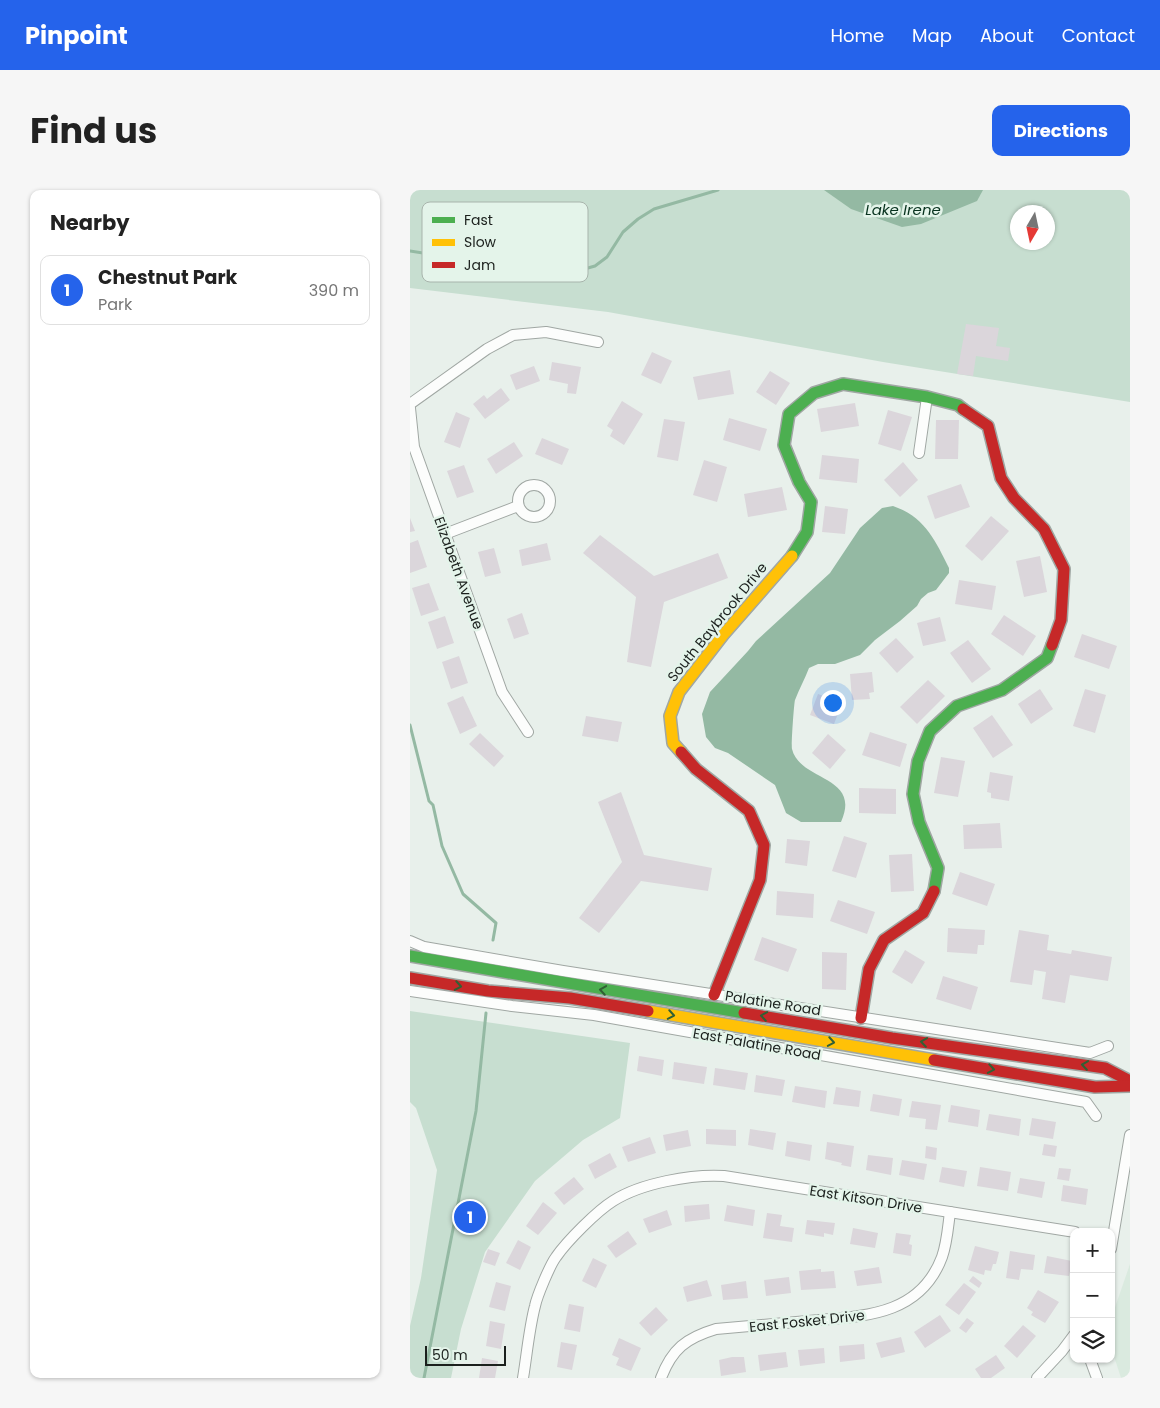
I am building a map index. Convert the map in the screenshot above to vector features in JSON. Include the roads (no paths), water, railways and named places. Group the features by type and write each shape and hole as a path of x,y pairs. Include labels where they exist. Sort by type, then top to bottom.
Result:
{"street":[{"path":"410,404 487,349 513,335 546,332 598,342"},
{"name":"South Baybrook Drive","path":"714,994 760,880 764,845 749,811 696,769 673,743 670,716 679,692 723,635 793,555 807,532 811,502 799,482 784,445 789,414 814,393 843,384 927,397 958,405 988,426 1001,478 1014,498 1044,529 1064,569 1062,620 1047,658 1002,690 957,706 930,731 918,761 913,794 919,822 938,868 934,892 923,913 884,940 870,969 861,1018"},
{"path":"919,453 927,397"},
{"name":"Elizabeth Avenue","path":"410,408 414,448 502,692 528,732"},
{"path":"445,534 518,506"},
{"name":"Palatine Road","path":"410,941 424,947 443,951 1090,1053 1108,1046"},
{"name":"Palatine Road","path":"410,956 892,1038 1105,1068 1130,1081"},
{"name":"Palatine Road","path":"410,978 488,991 570,998 1095,1087 1130,1086"},
{"name":"East Palatine Road","path":"410,991 512,1006 594,1015 1086,1102 1096,1116"},
{"path":"1115,1228 1130,1135"},
{"name":"East Kitson Drive","path":"524,1378 535,1305 555,1258 583,1228 613,1201 627,1194 658,1184 686,1177 724,1176 1070,1231"},
{"name":"East Fosket Drive","path":"661,1378 667,1362 681,1345 688,1340 716,1329 855,1317 894,1308 906,1302 924,1286 939,1264 945,1248 950,1212"},
{"path":"1037,1378 1070,1340"},
{"path":"1091,1363 1097,1378"}],"water":[{"name":"Lake Irene","path":"824,190 983,190 977,201 921,224 902,227 851,209"},
{"path":"893,506 913,516 928,531 949,568 949,573 936,590 928,593 917,606 875,640 860,655 835,664 818,664 809,668 795,700 792,749 797,760 806,768 837,787 843,795 845,807 841,822 801,822 786,813 775,785 728,753 715,748 706,737 702,714 710,692 756,641 830,573 860,528 882,508"}],"waterway":[{"path":"588,268 595,266 607,257 623,232 638,219 654,209 718,190"},
{"path":"410,251 422,253"},
{"path":"410,725 429,801 433,805 442,846 463,894 496,923 493,940"},
{"path":"424,1378 476,1111 486,1013"}],"place":[{"name":"Chestnut Park","path":"470,1217"}]}
